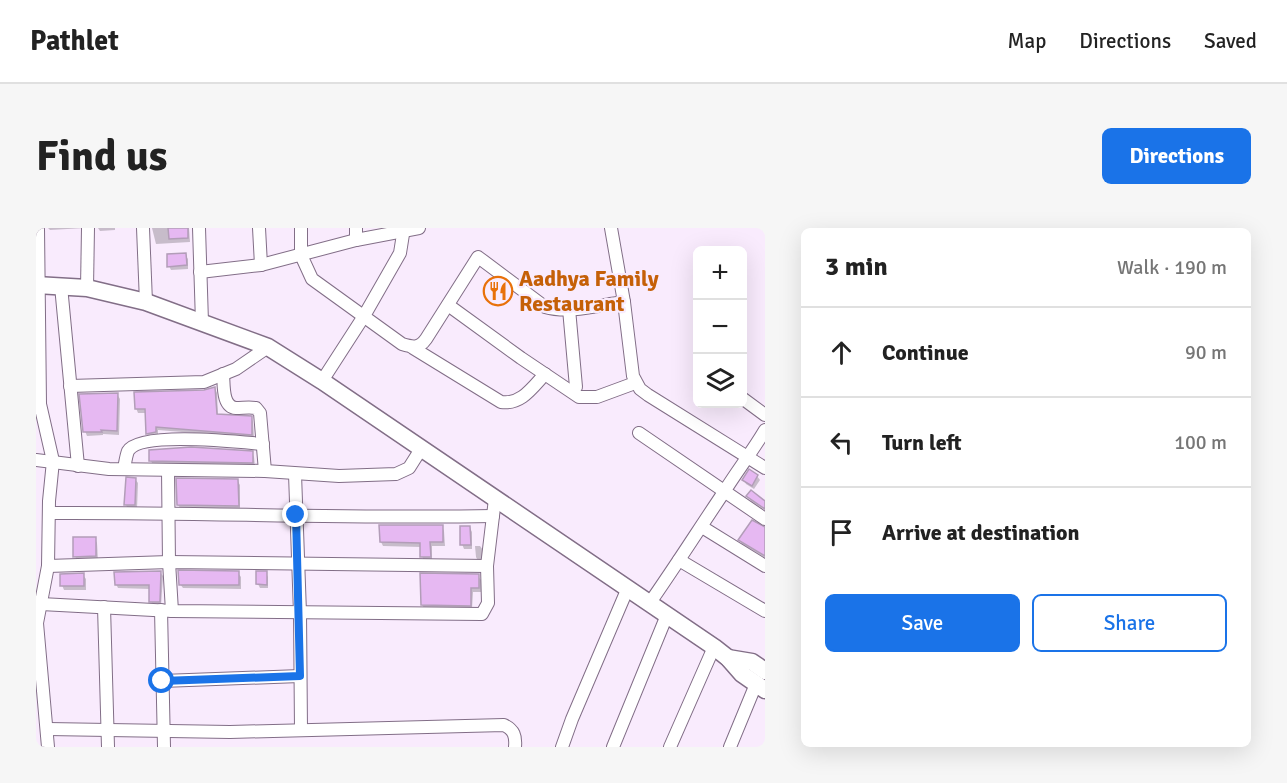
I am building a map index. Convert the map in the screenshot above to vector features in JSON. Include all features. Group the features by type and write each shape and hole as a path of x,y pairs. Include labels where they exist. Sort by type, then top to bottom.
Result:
{"main road":[{"path":"37,285 87,288 146,302 268,347 322,381 728,658 752,662 762,682"}],"street":[{"path":"38,228 38,404 53,461 49,507 48,566 40,585 41,604 37,623 40,708 48,729 48,747"},
{"path":"87,288 88,228"},
{"path":"143,228 146,302"},
{"path":"199,228 202,322"},
{"path":"259,228 261,265"},
{"path":"301,228 301,255 312,279 402,344 413,348 501,402 510,403 526,395 544,374"},
{"path":"200,272 261,265 301,255 356,234 419,228"},
{"path":"611,228 635,382 648,395 765,468"},
{"path":"322,381 364,316 400,253 404,230"},
{"path":"413,348 423,344 478,257 545,307 556,310 624,302"},
{"path":"61,286 78,466"},
{"path":"448,304 579,397 597,397 635,382"},
{"path":"569,309 576,387"},
{"path":"70,386 204,382 236,369 268,347"},
{"path":"223,374 226,401 229,406 256,408 260,413 265,471"},
{"path":"747,402 765,415"},
{"path":"650,604 724,490 749,458 765,430"},
{"path":"639,433 765,519"},
{"path":"124,469 128,451 134,445 149,441 193,439 263,444"},
{"path":"36,460 124,469 265,471 339,476 396,474 409,468 421,448"},
{"path":"164,747 162,681 169,562 168,470"},
{"path":"295,474 300,613 300,730"},
{"path":"41,604 166,611 482,614 488,603 487,566 495,499"},
{"path":"36,500 49,507 168,512 393,518 492,516"},
{"path":"702,527 765,566"},
{"path":"36,540 49,541"},
{"path":"680,560 765,611"},
{"path":"48,566 169,562 297,562 487,566"},
{"path":"567,745 627,590"},
{"path":"104,607 108,747"},
{"path":"613,747 667,615"},
{"path":"670,747 714,647"},
{"path":"162,681 300,676"},
{"path":"730,747 762,682"},
{"path":"48,729 163,732 504,725 511,729 516,738 515,747"}],"building":[{"path":"168,228 188,228 188,238 169,239"},
{"path":"186,253 187,265 167,267 167,254"},
{"path":"215,387 217,414 252,416 252,435 156,427 156,432 146,434 145,409 135,409 134,392 204,390"},
{"path":"118,393 117,431 83,432 79,394"},
{"path":"191,447 253,451 253,463 149,461 149,450"},
{"path":"749,469 758,475 752,486 742,480"},
{"path":"126,477 136,478 135,505 124,505"},
{"path":"176,478 238,479 239,506 177,505"},
{"path":"751,490 765,501 765,509 746,496"},
{"path":"752,520 765,527 765,556 738,540"},
{"path":"379,525 443,525 443,542 430,542 431,557 420,557 420,543 380,542"},
{"path":"460,526 470,526 471,545 460,545"},
{"path":"73,537 96,537 96,556 73,557"},
{"path":"178,570 239,571 239,585 179,585"},
{"path":"161,571 160,602 149,602 149,585 115,585 114,572"},
{"path":"256,571 267,571 267,585 256,584"},
{"path":"84,573 84,586 60,586 60,574"},
{"path":"420,573 479,574 479,588 471,588 471,606 421,605"}],"place":[{"name":"Aadhya Family Restaurant","path":"498,291"}],"route":[{"path":"162,681 300,676 296,515"}]}
